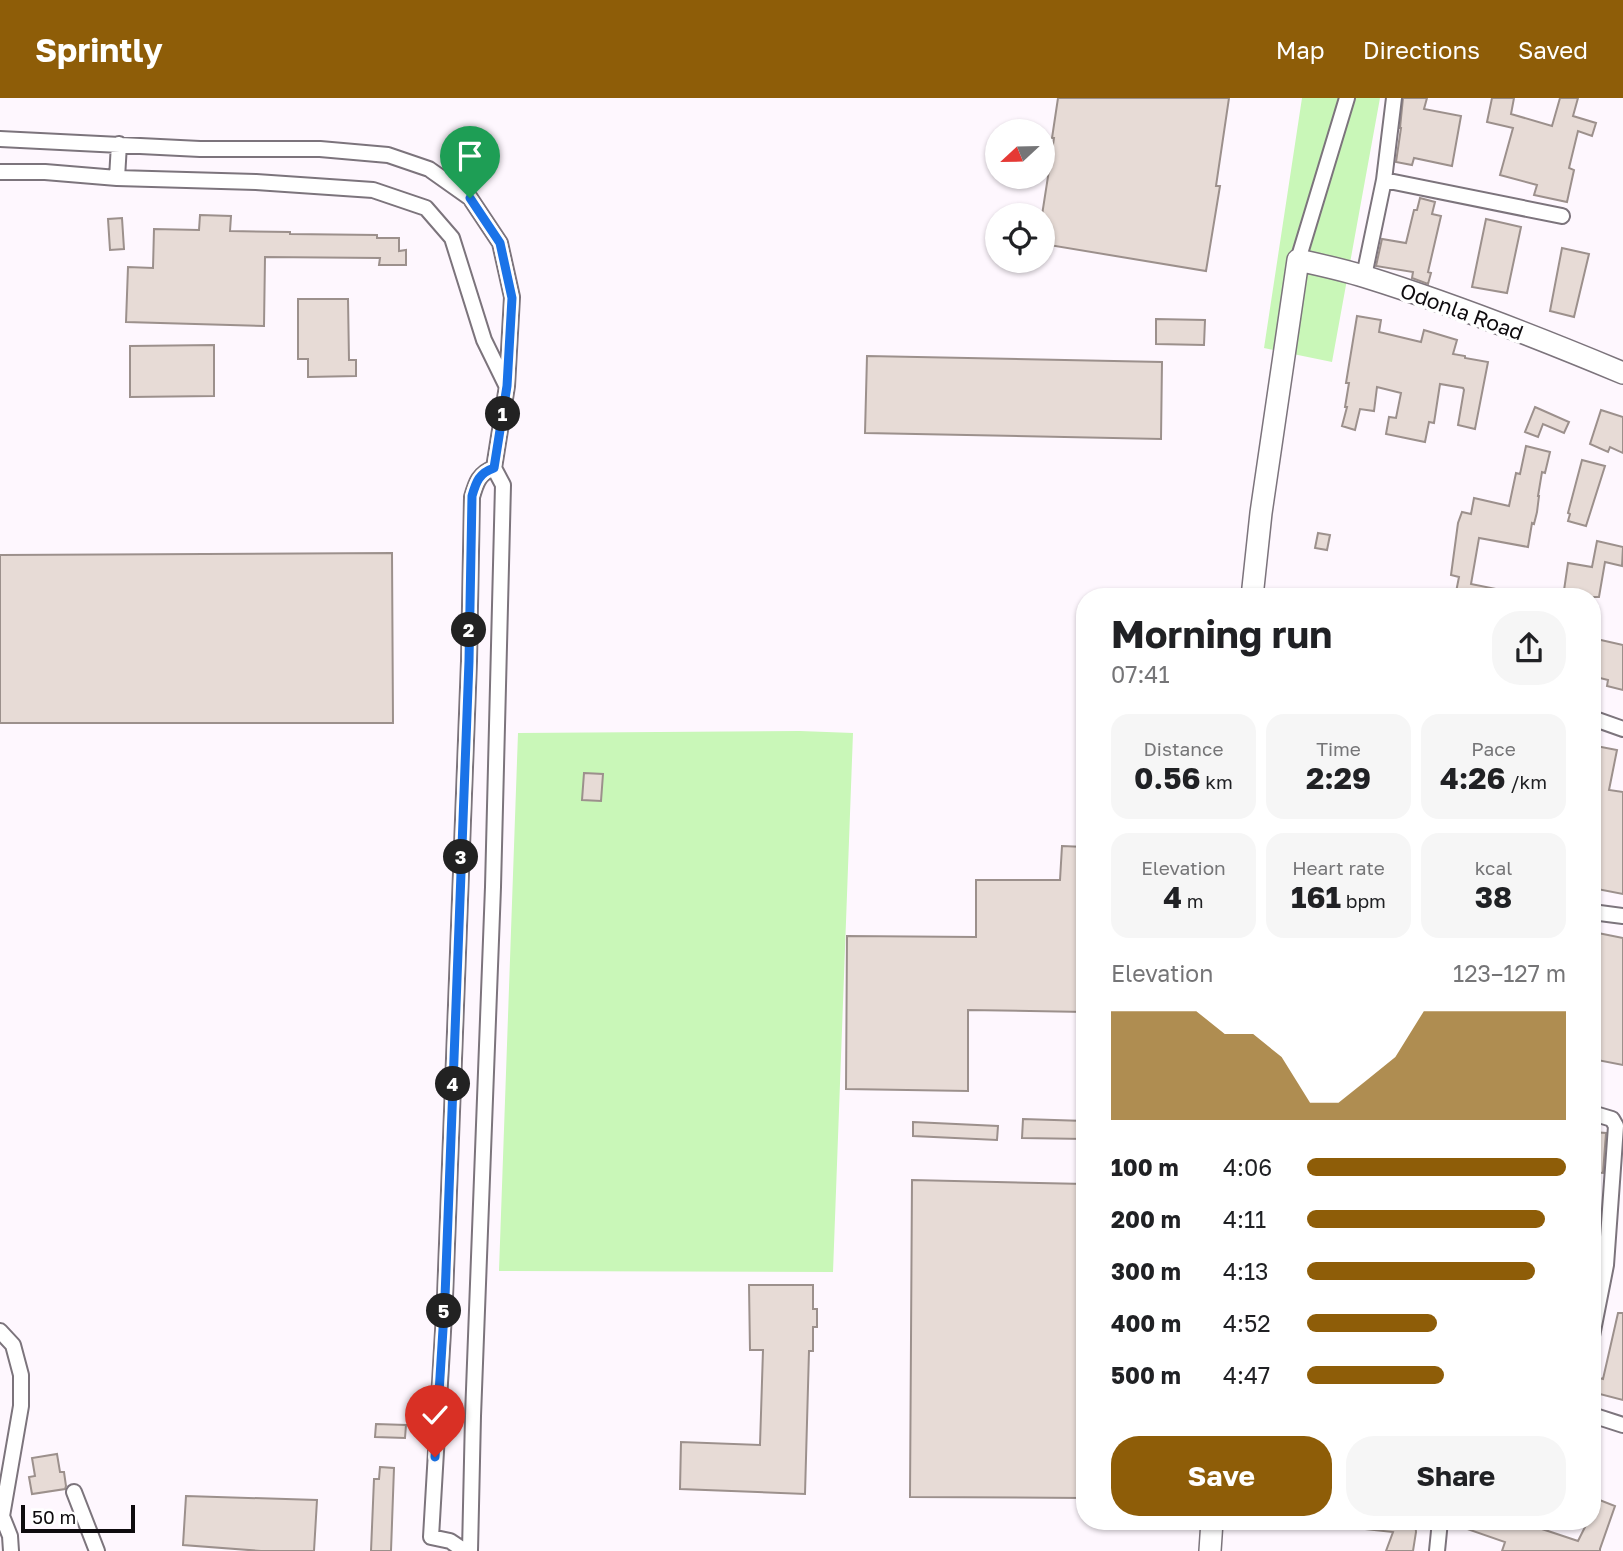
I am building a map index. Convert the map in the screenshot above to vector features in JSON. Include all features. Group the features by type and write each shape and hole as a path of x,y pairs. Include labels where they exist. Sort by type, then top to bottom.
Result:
{"street":[{"path":"1253,588 1261,513 1298,260 1348,98"},
{"path":"1364,276 1384,180 1394,98"},
{"path":"0,139 200,149 320,149 388,155 429,169 470,198 500,243 512,298 507,386 494,468 503,485 493,901 468,1551 450,1541 431,1536 445,1297 469,661 472,496 477,478 494,468"},
{"path":"117,178 119,144"},
{"path":"0,172 256,182 373,190 426,208 452,238 484,340 507,386"},
{"path":"1384,180 1562,216"},
{"name":"Odonla Road","path":"1298,260 1364,276 1558,345 1623,373"},
{"path":"1601,721 1623,729"},
{"path":"1601,913 1623,916"},
{"path":"1601,1116 1612,1119 1619,1126 1606,1265 1601,1290"},
{"path":"0,1331 13,1345 21,1375 21,1406 1,1515 10,1536 12,1551"},
{"path":"1601,1418 1623,1425"},
{"path":"74,1492 97,1551"},
{"path":"1210,1551 1211,1530"},
{"path":"1437,1551 1439,1530"}],"green space":[{"path":"1302,98 1380,98 1332,362 1264,348"},
{"path":"518,733 853,733 833,1272 499,1271"}],"building":[{"path":"1058,98 1229,98 1216,186 1220,186 1206,271 1055,246 1055,203 1044,203 1046,189 1055,189 1055,119"},
{"path":"1403,98 1427,98 1424,109 1461,116 1452,166 1414,158 1412,165 1396,162"},
{"path":"1492,98 1514,98 1511,114 1552,126 1560,98 1578,98 1573,116 1596,123 1592,136 1578,131 1569,168 1574,170 1567,202 1534,195 1537,185 1500,175 1513,128 1487,122"},
{"path":"1420,198 1435,202 1432,214 1441,216 1428,272 1431,273 1428,284 1412,278 1413,272 1376,266 1382,239 1406,243 1414,210 1417,210"},
{"path":"200,215 231,216 230,231 399,238 399,251 406,250 406,265 379,265 380,258 265,257 264,326 126,322 128,267 153,268 154,229 199,230"},
{"path":"122,218 124,249 110,250 108,219"},
{"path":"1486,219 1521,227 1507,293 1472,287"},
{"path":"1562,248 1589,254 1574,317 1550,311"},
{"path":"298,299 348,299 349,360 356,360 356,376 308,377 308,359 298,359"},
{"path":"1357,316 1381,320 1379,332 1421,342 1424,330 1457,340 1453,354 1488,362 1475,429 1458,425 1463,388 1440,384 1434,423 1429,422 1425,442 1386,434 1389,417 1396,418 1401,393 1377,387 1374,411 1360,409 1355,430 1342,426 1347,407 1349,383 1346,383"},
{"path":"1156,319 1205,320 1204,345 1156,344"},
{"path":"214,345 214,396 130,397 130,346"},
{"path":"867,356 1162,362 1161,439 865,433"},
{"path":"1535,407 1569,422 1564,433 1543,424 1538,437 1525,432"},
{"path":"1601,410 1623,417 1623,453 1610,447 1608,452 1590,444"},
{"path":"1526,446 1550,452 1545,473 1542,472 1537,512 1534,524 1532,523 1528,547 1479,538 1471,584 1491,588 1457,588 1459,577 1451,575 1462,512 1471,514 1474,498 1509,506 1516,473 1520,474"},
{"path":"1582,460 1605,466 1586,526 1568,521"},
{"path":"1318,533 1330,535 1327,550 1315,548"},
{"path":"1597,541 1623,547 1622,566 1605,562 1601,588 1564,588 1568,563 1592,567"},
{"path":"392,553 393,723 0,723 0,555"},
{"path":"1601,640 1623,645 1623,690 1607,686 1608,680 1601,678"},
{"path":"1601,747 1617,750 1609,790 1623,792 1623,894 1601,890"},
{"path":"584,773 603,774 601,801 582,800"},
{"path":"1062,846 1076,847 1076,1012 968,1010 968,1091 846,1089 847,936 976,937 976,880 1060,880"},
{"path":"1601,934 1623,938 1623,1065 1601,1061"},
{"path":"1023,1119 1076,1121 1076,1139 1022,1138"},
{"path":"913,1122 998,1126 997,1140 913,1136"},
{"path":"1601,1133 1606,1133 1601,1173"},
{"path":"912,1180 1076,1184 1076,1498 910,1497"},
{"path":"749,1285 813,1285 813,1309 817,1309 817,1327 813,1327 813,1351 809,1351 805,1494 680,1489 681,1442 760,1445 763,1350 750,1350"},
{"path":"1618,1313 1623,1313 1623,1400 1601,1394"},
{"path":"376,1424 406,1425 405,1438 375,1437"},
{"path":"57,1454 60,1472 64,1472 65,1489 32,1494 29,1477 35,1476 32,1458"},
{"path":"380,1467 394,1468 391,1551 371,1551 374,1479 379,1479"},
{"path":"186,1496 317,1500 314,1551 261,1551 183,1545"},
{"path":"1601,1501 1615,1506 1600,1551 1502,1551 1505,1542 1470,1530 1545,1530 1578,1541 1584,1530 1601,1530"},
{"path":"1375,1530 1416,1530 1413,1551 1386,1551 1393,1532"}],"route":[{"path":"435,1457 445,1297 469,661 472,496 477,478 494,468 507,386 512,298 500,243 470,198"}]}
